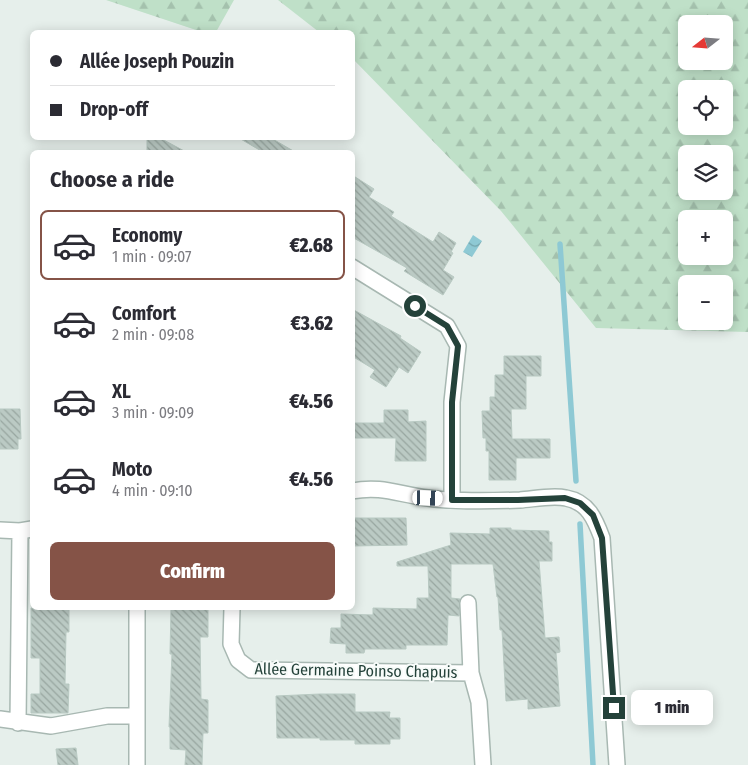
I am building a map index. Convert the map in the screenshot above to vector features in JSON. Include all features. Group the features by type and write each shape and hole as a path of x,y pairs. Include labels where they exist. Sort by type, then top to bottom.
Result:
{"street":[{"path":"355,269 447,326 458,346 452,402 452,500"},
{"path":"355,490 384,489 428,498 452,500 565,498 580,503 593,515 602,538 618,765"},
{"path":"0,530 26,530 18,723"},
{"name":"Allée Germaine Poinso Chapuis","path":"468,603 471,673 479,702 484,765"},
{"path":"137,610 137,765"},
{"name":"Allée Germaine Poinso Chapuis","path":"232,610 231,644 238,660 251,670 471,673"},
{"path":"0,719 18,723 51,726 107,716 138,716"}],"green space":[{"path":"106,0 234,0 217,30 196,30"},
{"path":"278,0 748,0 748,332 596,328 501,211 355,61 355,30 316,30"}],"water":[{"path":"473,235 482,241 472,257 463,252"}],"building":[{"path":"147,140 164,140 182,150 147,150"},
{"path":"242,140 274,140 292,150 260,150"},
{"path":"355,177 374,189 369,197 394,212 391,216 433,242 439,232 456,243 451,252 453,253 443,270 454,277 443,295 404,271 407,268 355,239"},
{"path":"355,311 401,336 400,338 421,352 408,373 399,367 386,387 370,377 375,370 355,358"},
{"path":"504,356 541,356 541,376 526,376 526,409 511,409 512,439 550,439 550,458 516,458 516,480 489,480 489,451 486,451 486,438 483,438 482,411 490,411 490,397 495,397 495,375 504,375"},
{"path":"0,409 20,409 21,439 18,439 18,449 0,449"},
{"path":"384,410 408,410 408,422 426,421 426,461 395,461 396,438 355,438 355,423 384,423"},
{"path":"355,518 406,518 407,545 355,546"},
{"path":"490,528 549,531 549,542 552,542 552,561 539,561 545,638 559,637 560,652 556,653 560,706 528,709 528,699 506,701 502,630 500,630 493,564 451,564 451,598 460,599 459,616 448,615 447,645 406,645 406,649 365,649 364,653 346,653 346,644 330,643 331,628 341,628 341,614 373,615 373,608 417,609 417,598 429,598 428,566 397,566 397,562 451,545 450,533 490,534"},
{"path":"31,610 69,610 69,632 66,632 65,684 69,684 68,713 31,713 31,694 40,694 40,658 31,658"},
{"path":"171,610 208,610 208,637 200,637 201,699 208,700 208,733 203,733 202,765 185,765 186,750 170,749 172,654 170,654"},
{"path":"355,694 355,712 390,712 389,718 400,718 400,739 390,739 390,744 355,744 355,740 277,738 276,696"},
{"path":"76,748 78,765 58,765 56,749"}],"waterway":[{"path":"560,244 576,481"},
{"path":"580,524 593,765"}],"route":[{"path":"415,306 447,326 458,346 452,402 452,500 565,498 580,503 593,515 602,538 614,708"}]}
